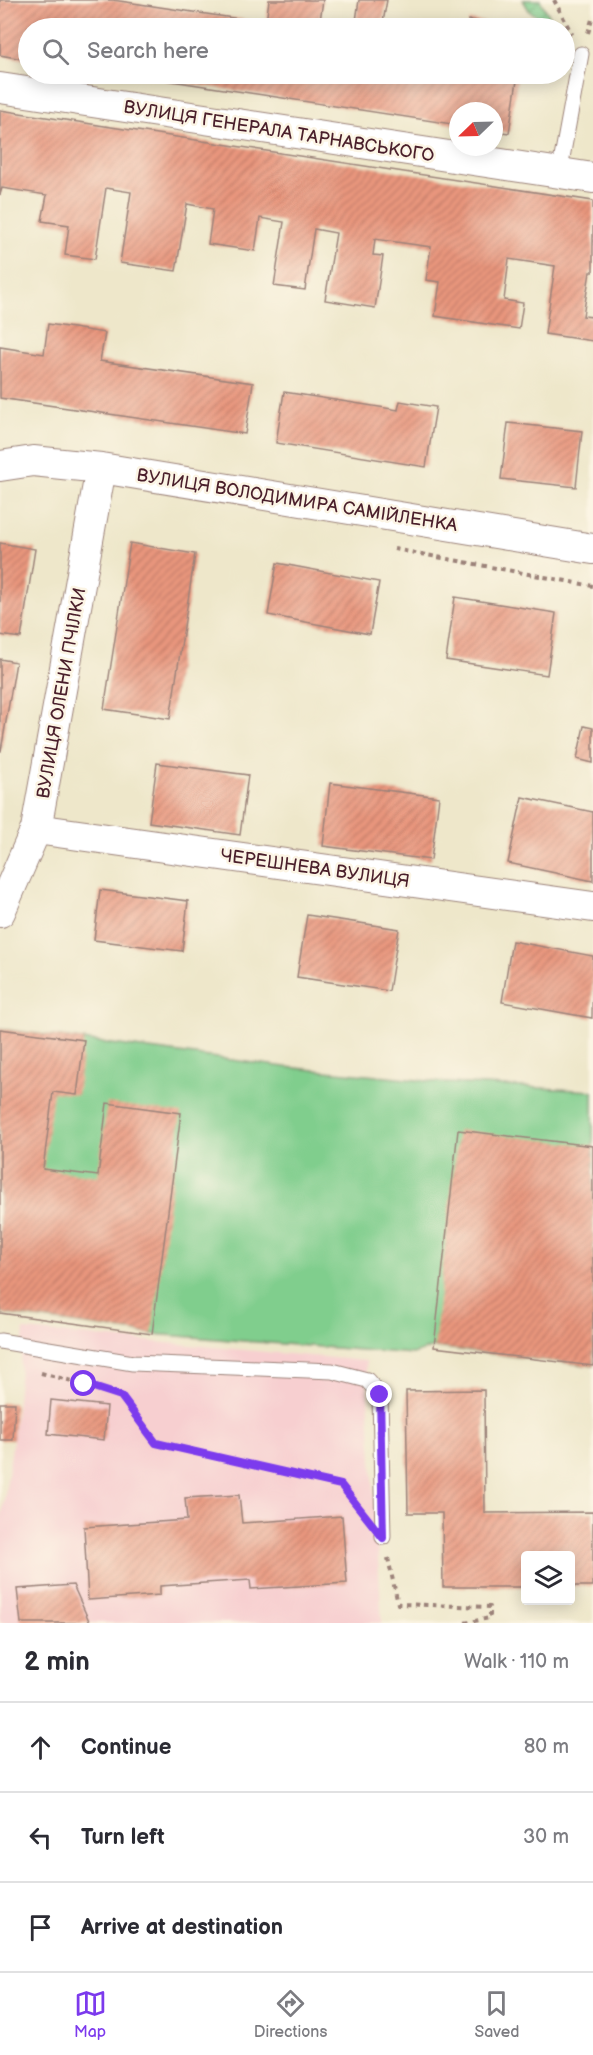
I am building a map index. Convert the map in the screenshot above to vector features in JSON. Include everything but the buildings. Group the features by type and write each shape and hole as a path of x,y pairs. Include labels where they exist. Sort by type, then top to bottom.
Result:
{"street":[{"name":"ВУЛИЦЯ ГЕНЕРАЛА ТАРНАВСЬКОГО","path":"0,88 593,178"},
{"name":"ВУЛИЦЯ ВОЛОДИМИРА САМІЙЛЕНКА","path":"0,466 33,461 101,468 593,549"},
{"name":"ВУЛИЦЯ ОЛЕНИ ПЧІЛКИ","path":"0,912 36,829 101,468"},
{"name":"ЧЕРЕШНЕВА ВУЛИЦЯ","path":"36,829 593,907"}],"lane":[{"path":"560,174 581,54"},
{"path":"0,1341 133,1363 332,1371 368,1380 380,1395 383,1538"}],"path":[{"path":"554,0 563,18"},
{"path":"575,42 581,54"},
{"path":"32,1371 121,1396 156,1443 341,1485 383,1538 398,1604 490,1607 490,1618 464,1623"}],"shaded area":[{"path":"24,1330 366,1361 382,1623 0,1623 0,1528 13,1440"}],"green space":[{"path":"523,0 540,0 550,18 542,18 530,12"},
{"path":"0,1029 285,1067 448,1083 593,1091 593,1366 434,1347 413,1354 152,1334 0,1313"}],"route":[{"path":"84,1384 121,1396 156,1443 341,1485 383,1538 380,1395"}]}
